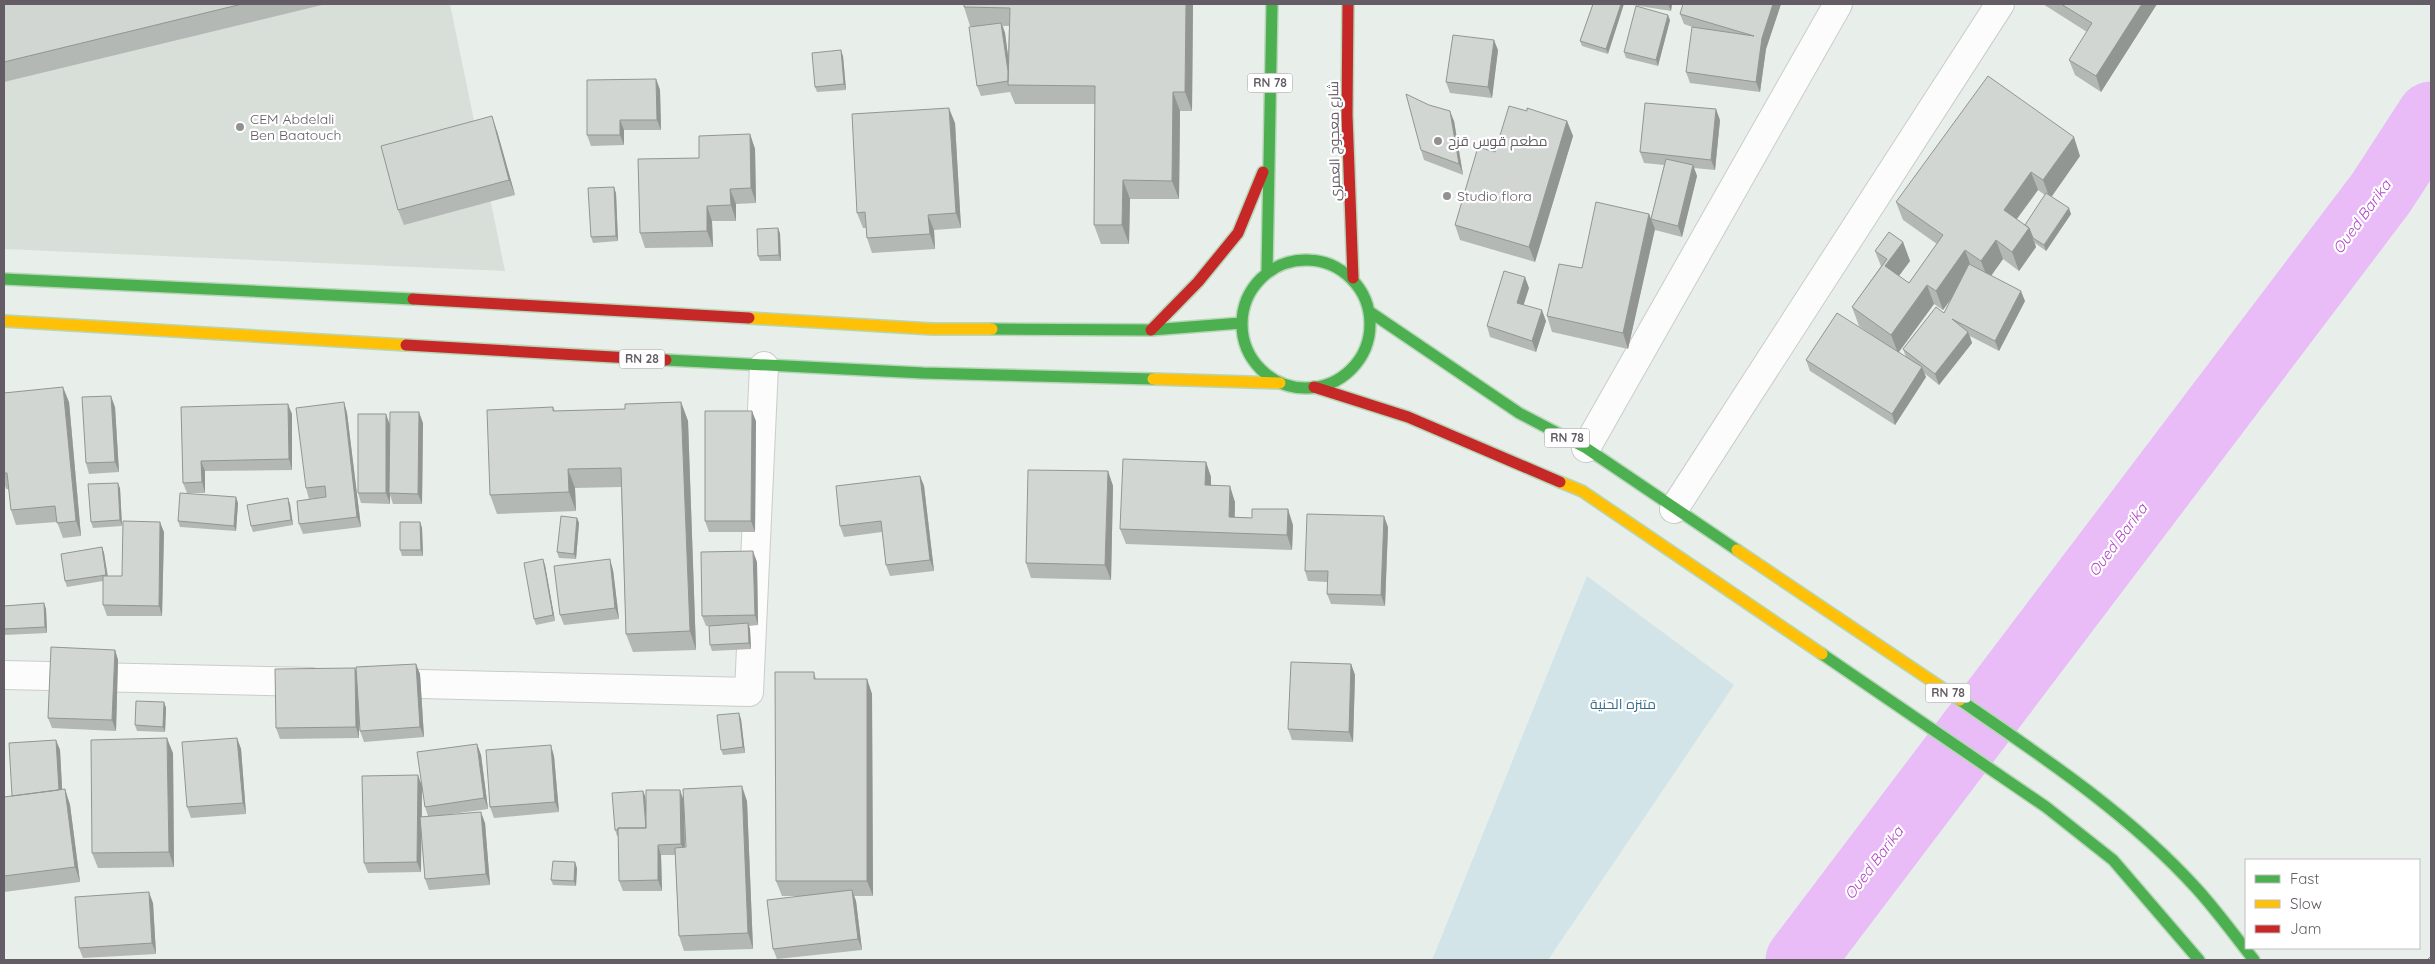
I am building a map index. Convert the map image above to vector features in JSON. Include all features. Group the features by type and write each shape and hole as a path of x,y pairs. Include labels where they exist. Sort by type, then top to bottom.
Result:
{"main road":[{"name":"RN 78","path":"1151,330 1198,282 1238,233 1268,162 1272,4"},
{"name":"شارع معجوج العمري","path":"1348,4 1347,114 1353,278"},
{"path":"1268,162 1268,272"},
{"path":"1302,260 1320,260 1338,267 1353,278 1364,294 1370,312 1368,339 1364,353 1352,370 1334,382 1314,388 1303,388 1280,383 1256,365 1248,352 1241,323 1245,304 1254,286 1268,272 1284,264 1302,260"},
{"path":"4,279 350,295 932,329 1151,330 1241,323"},
{"name":"RN 78","path":"1370,312 1519,413 1586,448 2029,747 2130,824 2198,889 2245,949"},
{"name":"RN 28","path":"4,321 764,366 923,373 1280,383"},
{"path":"1314,388 1408,417 1582,491 2046,807 2113,860 2199,960"},
{"name":"RN 78","path":"2245,949 2254,960"}],"street":[{"path":"1586,448 1838,4"},
{"path":"1674,509 2000,4"},
{"path":"361,683 749,692 764,366"},
{"path":"4,674 332,682"}],"shaded area":[{"name":"CEM Abdelali Ben Baatouch","path":"4,4 450,4 505,271 4,249"}],"green space":[{"name":"متنزه الحنية","path":"1587,576 1734,685 1548,960 1432,960"}],"building":[{"path":"4,4 242,4 4,62"},
{"path":"964,4 1186,4 1185,92 1173,92 1172,181 1123,180 1122,225 1094,225 1095,86 1008,85 1010,8 964,7"},
{"path":"1593,4 1621,4 1606,49 1580,41"},
{"path":"1683,4 1773,4 1762,38 1756,82 1686,72 1692,27 1754,36 1680,14"},
{"path":"2061,4 2142,4 2096,76 2069,60 2092,23"},
{"path":"1636,6 1668,15 1656,60 1624,52"},
{"path":"1001,23 1008,81 977,86 969,27"},
{"path":"1453,35 1494,40 1488,87 1446,82"},
{"path":"841,50 844,84 815,87 812,53"},
{"path":"1988,76 2074,137 2043,180 2031,172 2004,210 2029,228 2012,252 1996,240 1981,261 1965,250 1936,291 1927,285 1891,335 1852,307 1887,259 1875,251 1889,232 1903,242 1885,266 1909,283 1943,235 1896,202"},
{"path":"656,79 657,120 620,120 620,135 587,135 587,80"},
{"name":"مطعم قوس قزح","path":"1406,94 1429,105 1450,111 1459,164 1421,150"},
{"path":"1645,103 1716,109 1711,160 1640,152"},
{"path":"1509,106 1527,111 1527,108 1567,121 1529,247 1455,225 1478,147 1495,152"},
{"path":"949,108 956,213 928,215 930,234 867,238 865,212 857,213 852,114"},
{"path":"492,116 509,180 398,210 381,146"},
{"path":"750,134 751,188 730,189 731,205 707,206 707,231 640,233 638,159 699,158 699,136"},
{"path":"1666,159 1693,165 1678,226 1651,219"},
{"path":"614,187 616,236 591,237 588,188"},
{"path":"2046,193 2069,208 2044,245 2033,238 2029,228 2025,225"},
{"path":"1596,202 1649,214 1623,333 1547,316 1559,264 1582,268"},
{"path":"778,228 779,255 758,256 757,229"},
{"path":"1969,264 2021,291 1995,341 1952,319 1968,332 1935,374 1903,349 1936,307 1944,313"},
{"path":"1504,271 1525,277 1517,303 1542,310 1532,341 1487,326"},
{"path":"1837,313 1922,367 1892,414 1806,360"},
{"path":"63,387 76,521 57,523 55,506 11,510 7,473 4,473 4,393"},
{"path":"111,396 115,462 86,463 82,397"},
{"path":"344,402 357,517 299,524 297,501 326,497 325,486 306,488 296,408"},
{"path":"681,402 690,631 626,634 621,468 568,469 569,492 490,495 487,410 553,407 553,411 625,409 625,404"},
{"path":"288,404 289,459 201,461 202,482 183,483 181,407"},
{"path":"705,411 752,411 751,521 705,521"},
{"path":"390,412 419,412 418,494 389,493"},
{"path":"358,414 386,414 386,493 358,493"},
{"path":"1123,459 1206,462 1205,485 1230,486 1229,517 1252,518 1252,509 1288,509 1287,535 1120,529"},
{"path":"1028,470 1108,471 1105,565 1026,563"},
{"path":"920,476 930,560 886,565 881,521 840,526 836,486"},
{"path":"118,483 120,520 91,522 88,484"},
{"path":"180,493 236,497 234,526 178,521"},
{"path":"288,498 291,520 251,526 247,505"},
{"path":"1307,514 1384,516 1381,595 1327,594 1328,571 1305,571"},
{"path":"561,516 577,518 574,554 557,552"},
{"path":"123,521 160,522 159,606 103,605 103,576 122,576"},
{"path":"400,522 420,522 421,550 400,550"},
{"path":"102,547 106,575 65,581 61,554"},
{"path":"753,551 755,615 702,616 701,552"},
{"path":"543,559 553,615 534,619 524,563"},
{"path":"610,559 615,608 560,615 554,566"},
{"path":"44,603 45,627 4,629 4,606"},
{"path":"748,623 749,643 710,645 709,626"},
{"path":"51,647 115,650 112,720 48,718"},
{"path":"1291,662 1351,664 1349,732 1288,729"},
{"path":"416,664 420,727 360,731 356,667"},
{"path":"355,668 356,727 276,728 275,669"},
{"path":"775,672 814,672 814,679 867,679 867,881 776,881"},
{"path":"136,701 164,702 163,727 135,725"},
{"path":"739,713 743,747 721,750 717,715"},
{"path":"167,738 169,852 92,853 91,740"},
{"path":"237,738 243,803 187,807 182,742"},
{"path":"56,740 59,790 12,796 9,743"},
{"path":"477,744 484,798 425,807 417,752"},
{"path":"551,745 555,802 490,807 486,750"},
{"path":"418,775 417,862 364,863 362,776"},
{"path":"742,786 748,933 679,936 675,848 686,847 683,789"},
{"path":"65,789 75,867 4,876 4,797"},
{"path":"646,790 680,790 681,844 658,845 658,880 619,881 618,828 646,828"},
{"path":"643,791 646,828 618,828 618,830 615,830 612,793"},
{"path":"481,812 486,874 425,879 420,817"},
{"path":"553,861 575,862 574,881 551,880"},
{"path":"852,890 858,939 773,949 767,900"},
{"path":"149,892 152,943 79,948 75,897"}],"waterway":[{"name":"Oued Barika","path":"1800,960 2381,193 2431,116"}],"traffic: fast":[{"path":"1267,272 1272,4"},
{"path":"1306,260 1319,261 1331,265 1351,279 1365,299 1369,311 1370,324 1369,337 1365,349 1351,369 1331,383 1319,387 1306,388 1293,387 1281,383 1261,369 1247,349 1243,337 1242,324 1243,311 1247,299 1261,279 1281,265 1293,261 1306,260"},
{"path":"4,279 413,299"},
{"path":"1370,312 1519,413 1586,448 1737,550"},
{"path":"992,329 1151,330 1241,323"},
{"path":"666,360 923,373 1153,379"},
{"path":"1822,654 2046,807 2113,860 2199,960"},
{"path":"1960,700 2054,765 2143,836 2197,889 2245,948"},
{"path":"2245,949 2254,960"}],"traffic: slow":[{"path":"749,318 932,329 992,329"},
{"path":"4,321 406,345"},
{"path":"1153,379 1280,383"},
{"path":"1560,482 1582,491 1822,654"},
{"path":"1737,550 1960,700"}],"traffic: jam":[{"path":"1348,4 1347,115 1353,278"},
{"path":"1151,330 1198,282 1238,233 1263,172"},
{"path":"413,299 749,318"},
{"path":"406,345 666,360"},
{"path":"1314,387 1408,417 1560,482"}],"place":[{"name":"CEM Abdelali Ben Baatouch","path":"240,127"},
{"name":"مطعم قوس قزح","path":"1438,141"},
{"name":"Studio flora","path":"1447,196"}]}
